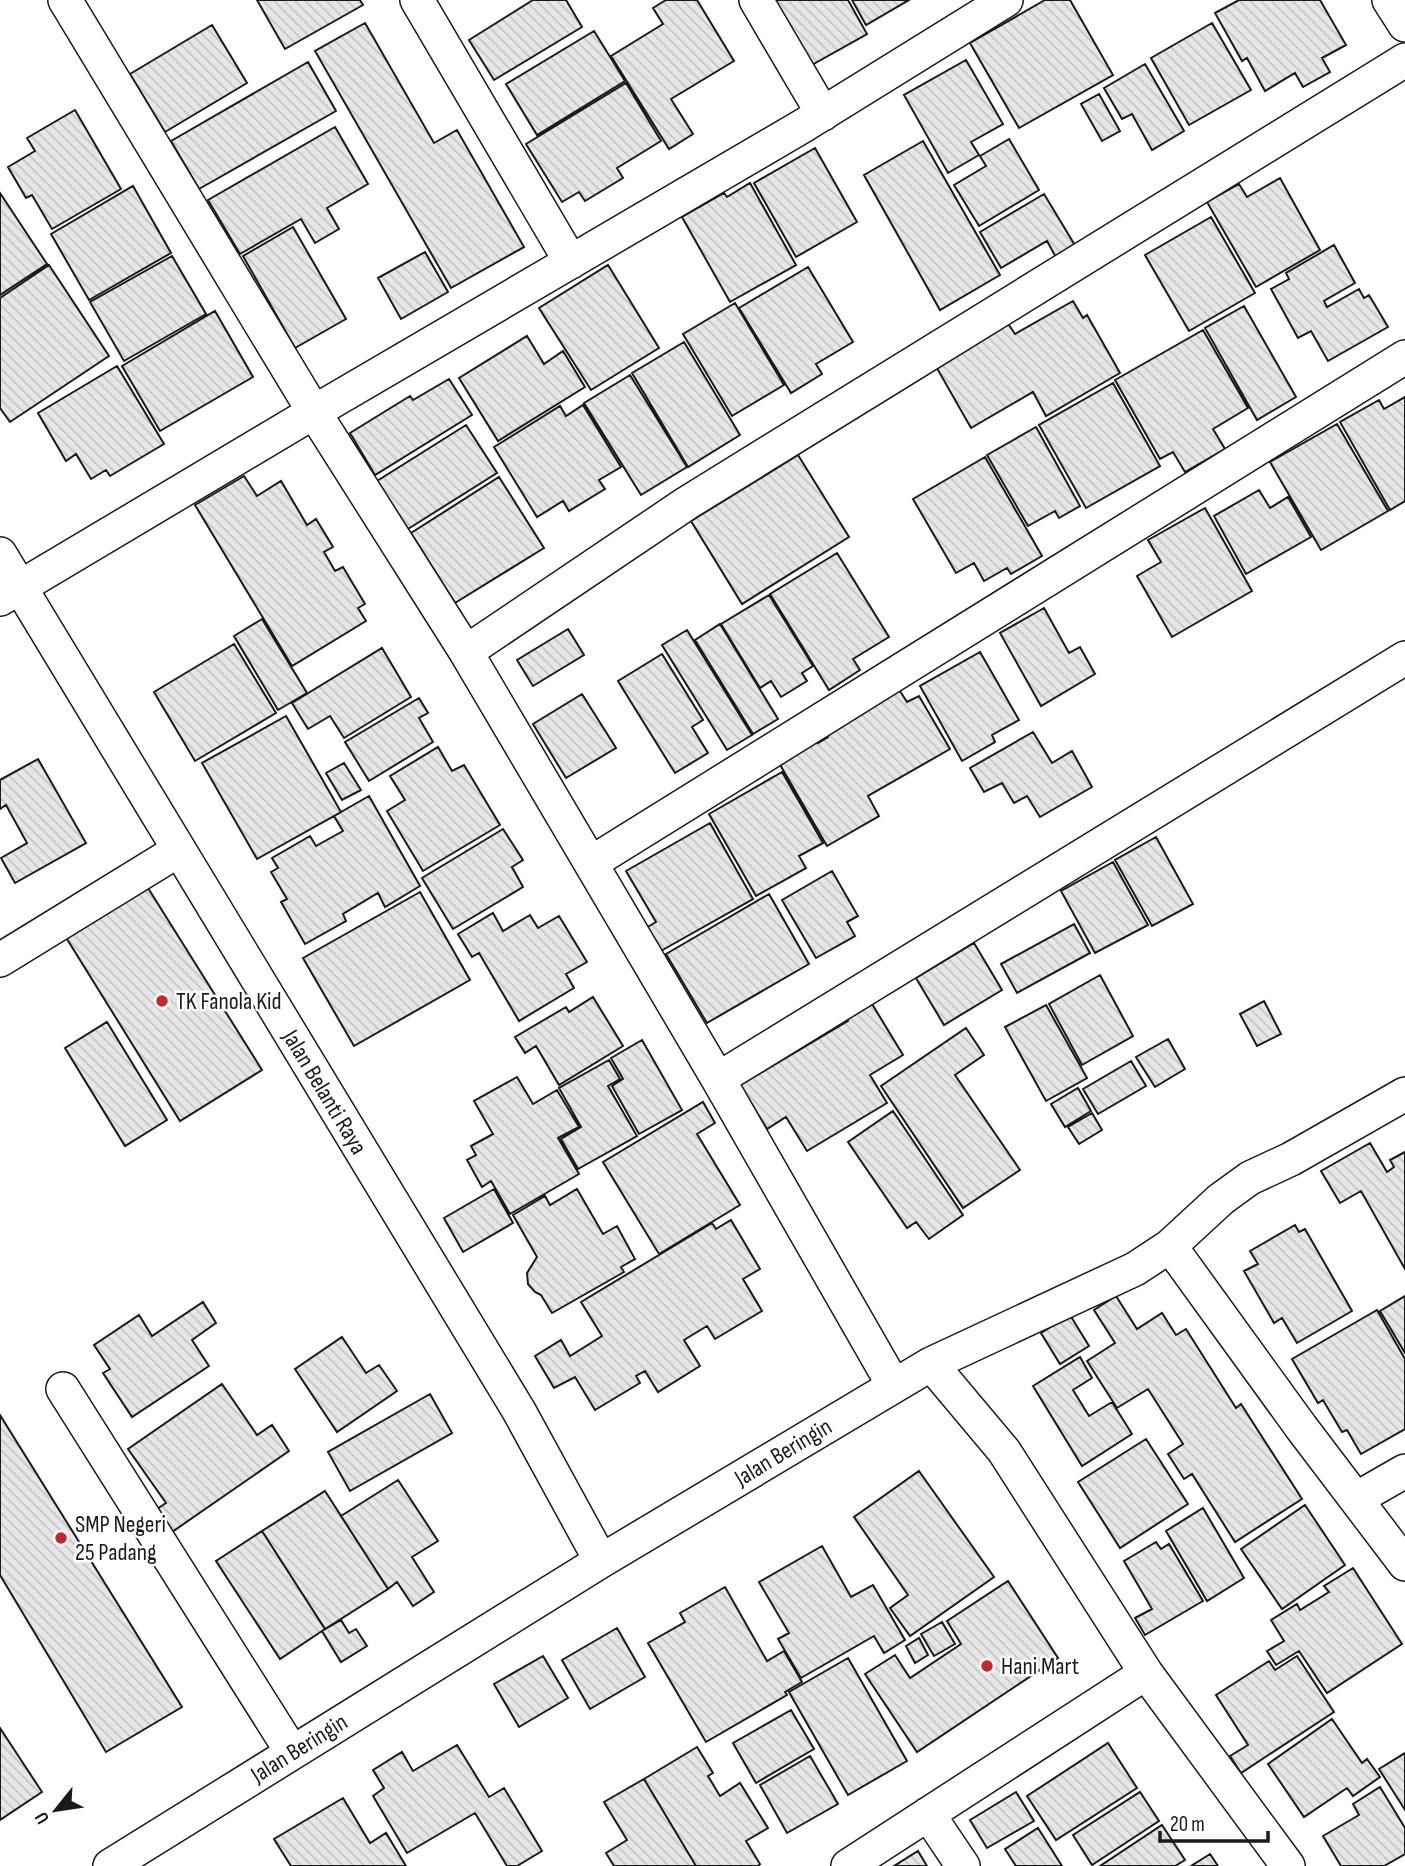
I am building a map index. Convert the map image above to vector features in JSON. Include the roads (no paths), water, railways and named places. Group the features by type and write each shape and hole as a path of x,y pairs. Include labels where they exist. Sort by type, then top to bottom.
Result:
{"street":[{"path":"65,0 314,412 466,652 718,1079 894,1386"},
{"path":"417,0 571,262"},
{"path":"756,0 823,114"},
{"path":"10,593 823,114 1006,0"},
{"path":"1389,0 1405,25"},
{"path":"466,652 687,503 1405,61"},
{"path":"592,863 1405,357"},
{"name":"Jalan Belanti Raya","path":"0,554 10,593 178,850 519,1411 601,1560"},
{"path":"718,1079 1405,658"},
{"path":"0,960 178,850"},
{"name":"Jalan Beringin","path":"110,1866 601,1560 894,1386 932,1364 1135,1269 1170,1245 1221,1199 1250,1178 1291,1159 1405,1094"},
{"path":"1170,1245 1301,1427 1405,1564"},
{"path":"932,1364 1004,1451 1146,1673 1288,1866"},
{"path":"63,1389 292,1752"},
{"path":"1356,1499 1405,1471"},
{"path":"848,1866 1146,1673"},
{"path":"928,1814 963,1866"}],"place":[{"name":"TK Fanola Kid","path":"162,1001"},
{"name":"SMP Negeri 25 Padang","path":"61,1538"},
{"name":"Hani Mart","path":"987,1666"}]}
